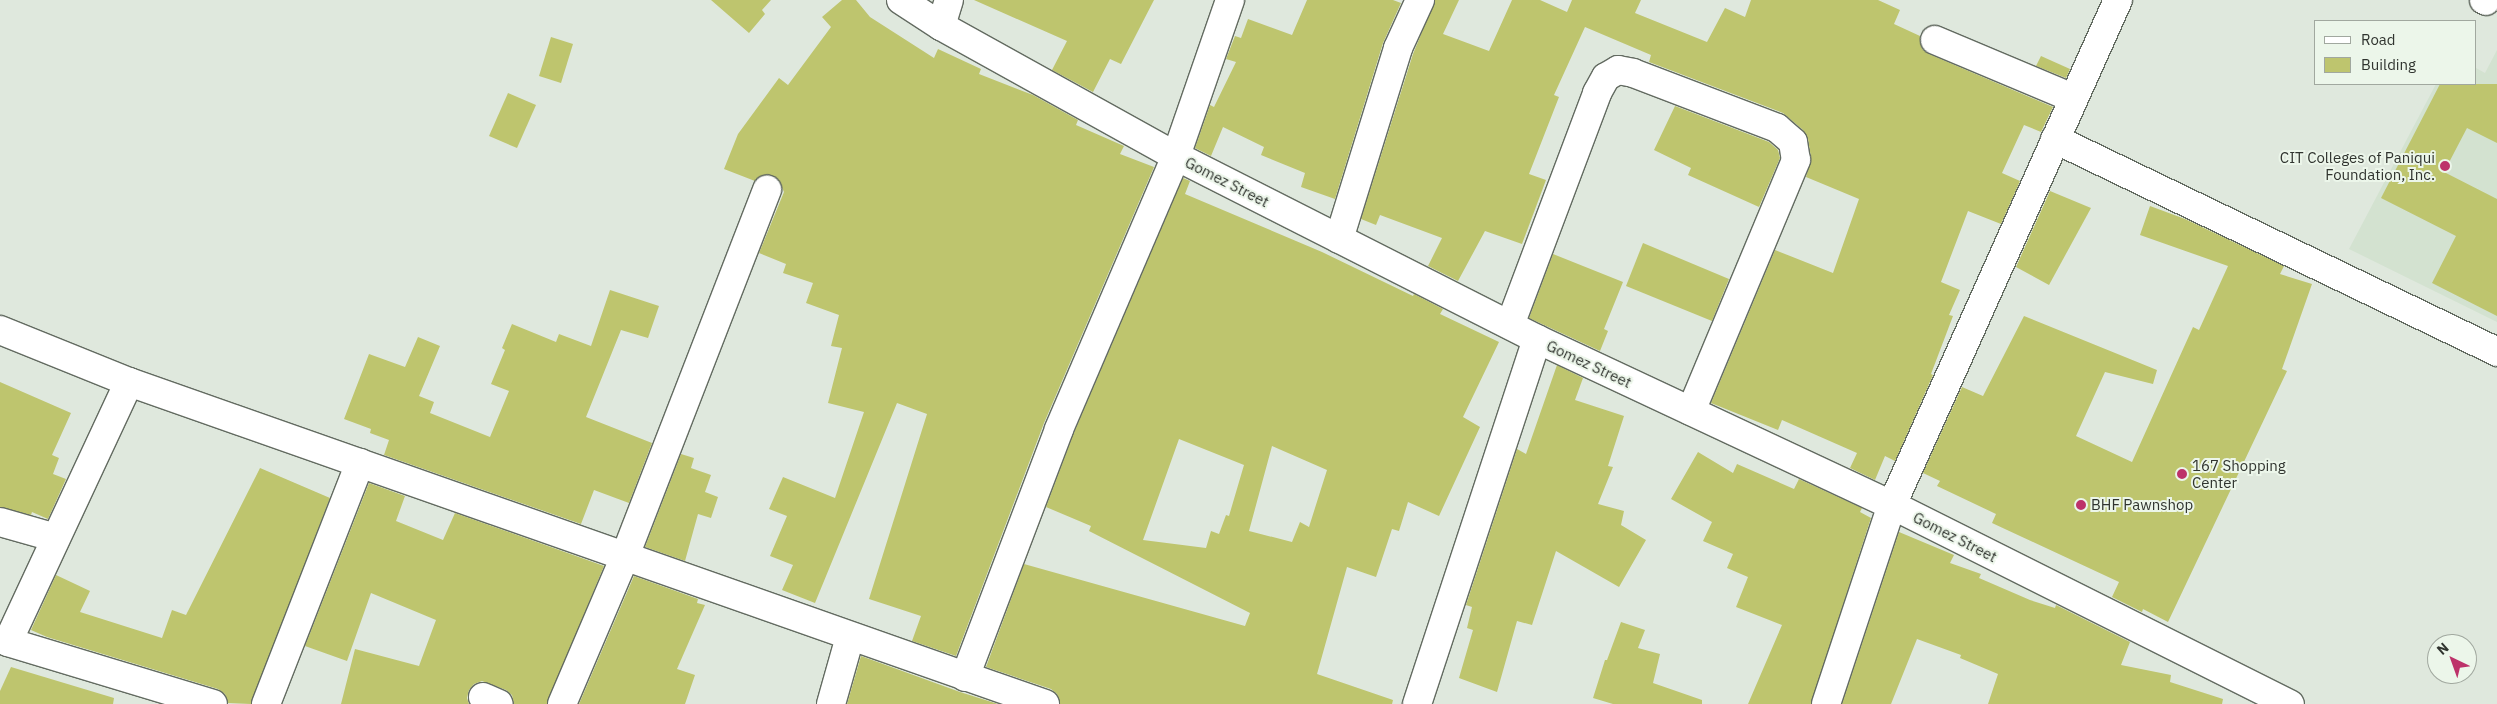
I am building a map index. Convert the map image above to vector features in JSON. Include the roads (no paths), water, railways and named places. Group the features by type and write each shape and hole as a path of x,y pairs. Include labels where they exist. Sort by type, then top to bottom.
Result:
{"street":[{"name":"Gomez Street","path":"901,0 941,26 1176,156 1537,340 1892,505 2290,704"},
{"path":"941,26 949,0"},
{"path":"965,676 1063,421 1176,156 1230,0"},
{"path":"1339,239 1398,48 1420,0"},
{"path":"1826,704 1892,505 2118,0"},
{"path":"1934,40 2074,98"},
{"path":"1510,326 1597,93 1606,77 1618,70 1633,72 1777,128 1793,142 1796,160 1692,411"},
{"path":"2055,139 2497,352"},
{"path":"562,704 625,556 767,190"},
{"path":"0,330 129,382 1045,704"},
{"path":"1417,704 1537,340"},
{"path":"129,382 56,538 4,642 182,700 213,704"},
{"path":"266,704 360,463"},
{"path":"0,522 56,538"},
{"path":"831,704 850,636"}],"place":[{"name":"CIT Colleges of Paniqui Foundation, Inc.","path":"2445,166"},
{"name":"167 Shopping Center","path":"2182,474"},
{"name":"BHF Pawnshop","path":"2081,505"}]}
